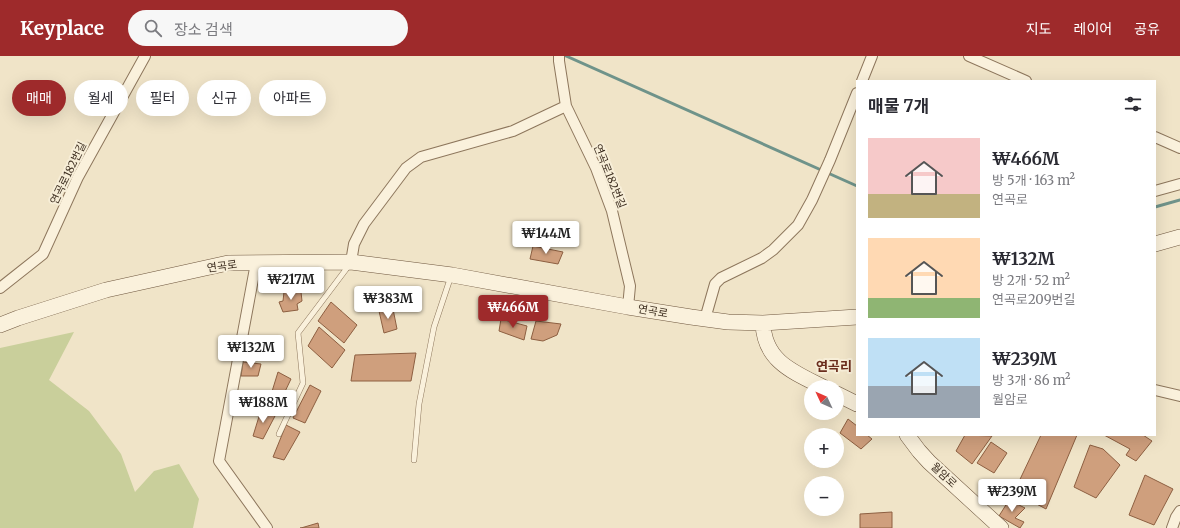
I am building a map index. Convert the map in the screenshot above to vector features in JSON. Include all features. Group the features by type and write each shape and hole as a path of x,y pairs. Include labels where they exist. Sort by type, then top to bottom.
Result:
{"street":[{"name":"연곡로182번길","path":"0,288 43,254 78,177 145,56"},
{"path":"862,80 872,56"},
{"path":"969,56 1024,80"},
{"name":"연곡로182번길","path":"559,58 566,106 596,168 612,211 630,286 628,307"},
{"path":"705,319 715,284 721,278 762,258 773,250 798,225 812,200 830,160 856,95"},
{"path":"351,262 354,244 364,224 406,168 420,157 513,131 566,106"},
{"path":"1156,137 1180,148"},
{"path":"1156,191 1180,184"},
{"path":"1156,244 1180,237"},
{"name":"연곡로","path":"0,325 106,290 228,263 351,262 452,275 628,307 728,322 763,323 856,316"},
{"path":"256,263 219,461 267,528"},
{"path":"763,323 766,342 770,352 792,371 809,380"},
{"path":"1156,390 1180,396"},
{"path":"844,398 856,404"},
{"name":"월암로","path":"908,436 929,462 1001,528"},
{"path":"1172,528 1180,511"}],"lane":[{"path":"279,434 303,384 298,333 351,262"},
{"path":"414,460 419,404 434,327 452,275"}],"green space":[{"path":"74,332 49,380 89,411 121,454 135,492 154,471 179,464 199,499 193,528 0,528 0,348"}],"building":[{"path":"533,246 563,252 558,264 530,259"},
{"path":"284,292 301,292 302,301 297,304 298,310 283,312 279,302 283,301"},
{"path":"331,302 357,325 344,343 318,321"},
{"path":"393,309 397,329 384,333 379,311"},
{"path":"501,319 527,326 524,340 499,331"},
{"path":"536,321 561,324 557,335 543,341 531,339"},
{"path":"319,327 345,350 332,368 308,346"},
{"path":"416,353 411,381 351,381 355,355"},
{"path":"243,362 261,364 258,376 241,376"},
{"path":"278,372 291,379 280,402 270,398"},
{"path":"310,385 321,391 305,423 293,418"},
{"path":"261,410 275,416 263,439 253,436"},
{"path":"848,419 856,425 856,436 868,436 872,439 861,449 844,436 843,428"},
{"path":"286,425 300,432 284,460 273,457"},
{"path":"964,436 992,436 972,464 956,451"},
{"path":"1041,436 1077,436 1046,509 1014,492"},
{"path":"1106,436 1144,436 1152,441 1136,461 1126,455 1130,449"},
{"path":"991,442 1007,453 994,473 977,463"},
{"path":"1090,445 1103,449 1120,465 1096,498 1074,487"},
{"path":"1145,475 1173,489 1154,525 1129,515"},
{"path":"1009,500 1025,508 1015,518 1024,522 1020,528 999,516"},
{"path":"892,512 892,528 860,528 860,514"},
{"path":"318,523 319,528 301,528"}],"waterway":[{"path":"566,56 856,186"},
{"path":"1156,207 1180,200"}],"district":[{"name":"연곡리","path":"834,366"}]}
